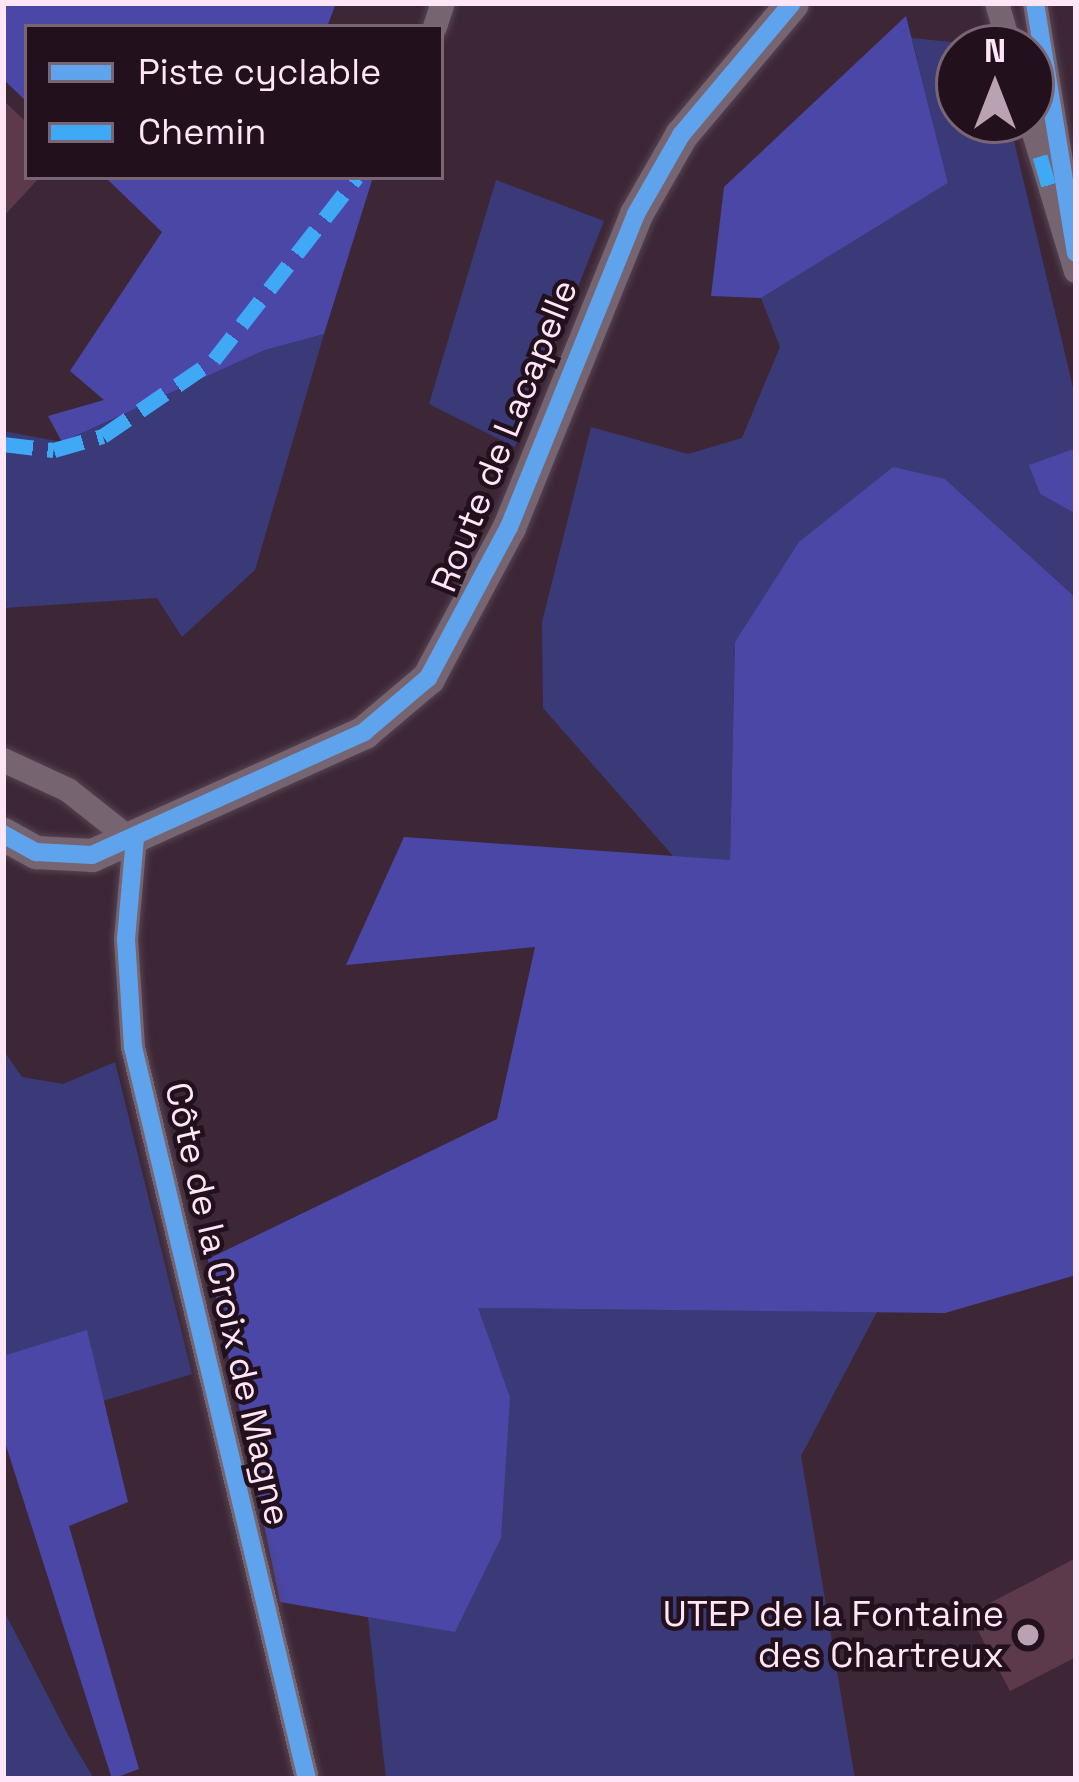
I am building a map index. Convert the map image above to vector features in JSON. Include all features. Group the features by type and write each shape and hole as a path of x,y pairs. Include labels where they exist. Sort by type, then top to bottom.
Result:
{"street":[{"name":"Route de Lacapelle","path":"92,855 364,732 428,678 501,545 636,214 678,139 792,3"},
{"path":"1035,3 1076,253"},
{"path":"1037,144 1076,272"},
{"path":"3,760 68,790 85,810 132,839"},
{"path":"3,834 36,852 92,855 85,810"},
{"name":"Côte de la Croix de Magne","path":"132,839 125,939 133,1047 307,1779"}],"shaded area":[{"path":"3,3 336,3 328,24 24,24 24,99 3,79"},
{"path":"906,16 948,183 761,298 711,296 724,187"},
{"path":"912,38 935,40 935,131"},
{"path":"938,144 1015,144 1076,400 1076,448 1030,465 1040,494 1076,514 1076,598 945,479 735,642 730,861 674,857 543,708 542,622 591,427 688,454 742,438 780,347 761,298 948,183"},
{"path":"108,180 372,180 324,334 265,350 62,442 48,416 104,400 70,371 162,232"},
{"path":"496,180 604,221 515,447 429,404"},
{"path":"324,334 255,570 182,637 157,598 3,608 3,431 62,442 265,350"},
{"path":"1076,448 1076,514 1040,494 1029,465"},
{"path":"893,467 945,479 1076,598 1076,1275 945,1313 478,1308 510,1397 501,1538 455,1632 280,1602 208,1259 497,1119 535,947 346,965 404,837 730,860 735,642 799,542"},
{"path":"3,1050 22,1077 63,1084 115,1062 192,1374 103,1401 87,1331 3,1356"},
{"path":"477,1308 877,1312 801,1456 855,1779 386,1779 368,1617 455,1631 510,1397"},
{"path":"87,1330 128,1502 69,1526 139,1769 112,1779 3,1436 3,1356"},
{"path":"3,1609 68,1735 94,1779 3,1779"}],"building":[{"path":"3,100 24,120 24,180 37,180 3,217"},
{"name":"UTEP de la Fontaine des Chartreux","path":"1076,1558 1076,1657 1010,1691 969,1614"}],"marked path":[{"path":"1040,156 1052,196"},
{"path":"3,444 54,450 103,436 214,360 355,180"}],"cycle path":[{"path":"3,834 36,852 92,855 364,732 428,678 509,527 636,214 681,135 792,3"},
{"path":"1035,3 1076,253"},
{"path":"135,838 126,939 133,1047 307,1779"}],"place":[{"name":"UTEP de la Fontaine des Chartreux","path":"1028,1635"}]}
